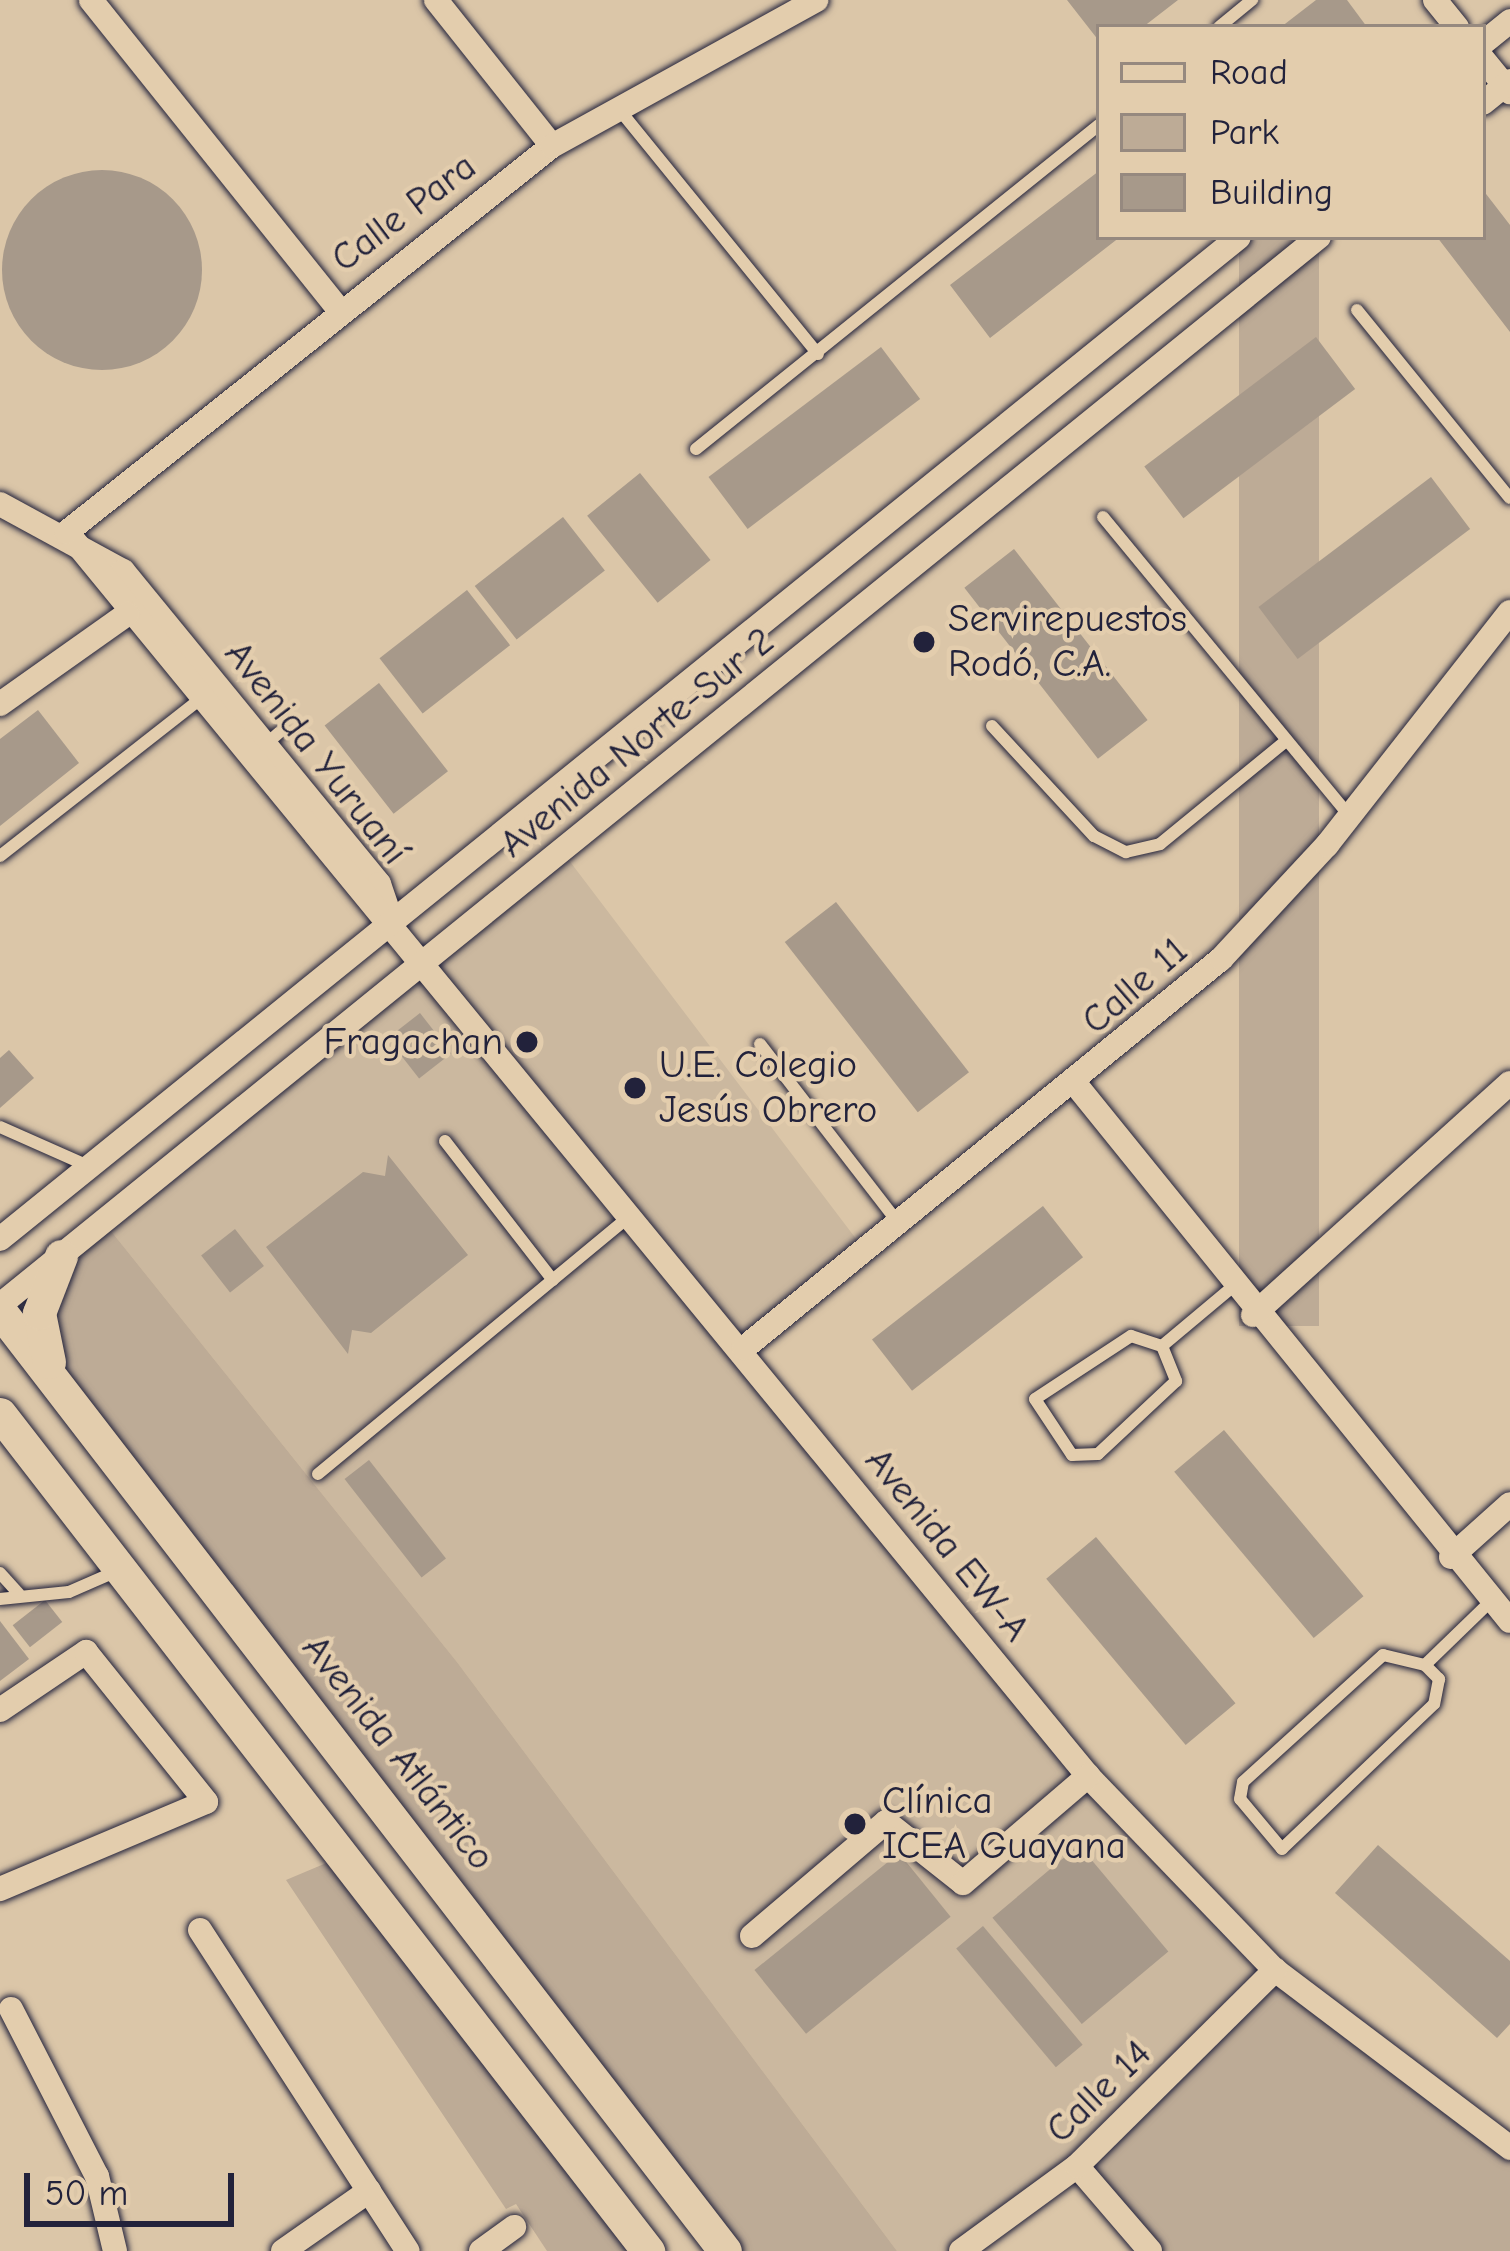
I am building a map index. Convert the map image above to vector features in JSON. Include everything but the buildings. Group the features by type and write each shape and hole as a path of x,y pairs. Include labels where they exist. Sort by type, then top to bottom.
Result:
{"main road":[{"path":"56,1381 39,1312 61,1256"},
{"name":"Avenida Atlántico","path":"0,1308 725,2251"},
{"path":"0,1414 648,2251"}],"street":[{"path":"91,0 338,308"},
{"path":"436,0 552,146"},
{"name":"Calle Para","path":"67,532 338,308 552,146 769,9 816,0"},
{"path":"1436,0 1455,24"},
{"path":"1486,41 1510,21"},
{"path":"1486,62 1508,86"},
{"name":"Avenida Norte-Sur 2","path":"0,1239 1235,240"},
{"name":"Avenida Norte-Sur 2","path":"0,1308 1315,240"},
{"name":"Avenida Yuruaní","path":"0,504 67,532 123,571 273,738 379,884 392,922"},
{"name":"Avenida Yuruaní","path":"67,532 127,614 361,901 392,922"},
{"name":"Calle 11","path":"744,1348 1077,1085 1221,958 1350,817 1510,612"},
{"path":"0,704 127,614"},
{"name":"Avenida EW-A","path":"392,922 744,1348 1088,1776 1275,1970 1510,2148"},
{"path":"1252,1315 1510,1083"},
{"path":"1077,1085 1235,1285 1252,1315 1450,1557 1510,1622"},
{"path":"1450,1557 1510,1504"},
{"path":"0,1710 86,1652 206,1797 3,1883"},
{"path":"752,1936 886,1822 963,1883 1088,1776"},
{"path":"200,1930 408,2251"},
{"name":"Calle 14","path":"961,2251 1077,2166 1275,1970"},
{"path":"11,2009 97,2176 115,2251"},
{"path":"1077,2166 1150,2251"},
{"path":"283,2251 369,2191"},
{"path":"481,2251 514,2227"}],"lane":[{"path":"1223,24 1252,0"},
{"path":"618,107 818,354"},
{"path":"696,449 1096,127"},
{"path":"1357,310 1510,498"},
{"path":"1103,517 1350,817"},
{"path":"0,856 198,701"},
{"path":"992,726 1094,836 1126,852 1160,844 1286,741"},
{"path":"760,1044 900,1225"},
{"path":"0,1127 89,1166"},
{"path":"445,1141 553,1280"},
{"path":"318,1474 633,1214"},
{"path":"1162,1346 1235,1285"},
{"path":"1131,1336 1162,1346 1172,1389 1098,1454 1072,1455 1035,1399 1131,1336"},
{"path":"0,1598 69,1592 123,1568"},
{"path":"0,1573 19,1594"},
{"path":"1425,1665 1491,1601"},
{"path":"1383,1655 1425,1665 1438,1679 1434,1704 1282,1850 1240,1799 1243,1781 1383,1655"}],"shaded area":[{"path":"562,851 866,1252 745,1347 1037,1716 1275,1970 1077,2166 961,2251 897,2251 457,1662 103,1221"}],"green space":[{"path":"1239,240 1319,240 1319,1326 1239,1326"},
{"path":"103,1221 457,1662 897,2251 725,2251 56,1381 45,1286"},
{"path":"350,1853 648,2251 547,2251 516,2204 506,2209 286,1880"},
{"path":"1275,1970 1510,2148 1510,2251 1150,2251 1077,2166"}],"place":[{"name":"Servirepuestos Rodó, C.A.","path":"924,642"},
{"name":"Fragachan","path":"527,1042"},
{"name":"U.E. Colegio Jesús Obrero","path":"635,1088"},
{"name":"Clínica ICEA Guayana","path":"855,1824"}]}
